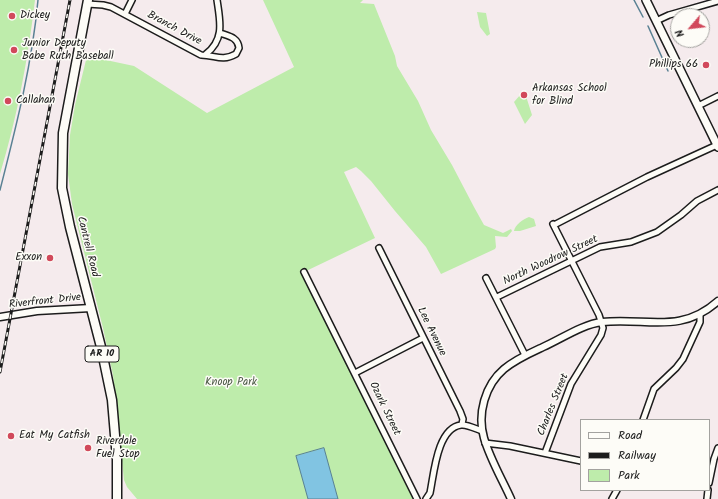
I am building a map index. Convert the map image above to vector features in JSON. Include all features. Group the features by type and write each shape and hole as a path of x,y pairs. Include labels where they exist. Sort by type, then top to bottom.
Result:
{"main road":[{"path":"646,0 718,146"},
{"name":"Cantrell Road","path":"87,2 63,133 62,188 112,400 116,435 117,499"}],"street":[{"path":"125,14 132,0"},
{"path":"217,0 220,33"},
{"path":"656,21 718,1"},
{"name":"Branch Drive","path":"87,2 107,6 125,14 195,52 204,55 206,54 223,59 238,52 239,44 230,36 220,33 214,46 206,54"},
{"path":"698,106 718,96"},
{"path":"601,322 599,315 554,225 647,177 718,146"},
{"name":"North Woodrow Street","path":"497,297 600,247 631,242 658,232 697,201 718,190"},
{"name":"Lee Avenue","path":"379,248 460,411 463,419 462,424"},
{"name":"Ozark Street","path":"304,272 417,499"},
{"path":"486,278 497,297 525,355"},
{"path":"511,499 485,443 482,430 482,407 491,385 504,368 525,355 579,330 601,322 670,323 686,320 700,314 718,301"},
{"name":"Riverfront Drive","path":"0,317 36,311 91,308"},
{"path":"643,419 654,389 676,368 683,359 700,322 700,314"},
{"name":"Charles Street","path":"545,453 571,384 603,330 601,322"},
{"path":"355,373 423,338"},
{"path":"426,499 430,493 443,438 452,428 462,424 482,430"},
{"path":"485,443 510,446 580,461"},
{"path":"710,478 718,448"}],"green space":[{"name":"Junior Deputy Babe Ruth Baseball","path":"0,0 35,0 21,88 12,131 0,174"},
{"name":"Knoop Park","path":"263,0 363,0 360,3 374,4 395,56 397,66 418,101 431,130 452,165 484,225 503,233 511,229 512,231 507,237 495,236 495,249 441,274 426,247 371,181 356,167 344,172 375,238 304,272 418,499 137,499 127,487 124,480 113,375 103,328 72,204 68,174 70,135 75,105 87,56 134,66 207,113 294,67"},
{"path":"477,12 486,13 490,34 487,36 480,27"},
{"path":"525,93 532,115 525,124 514,102 521,94"},
{"path":"529,217 534,219 536,226 520,231 514,231 520,222"}],"water":[{"path":"324,448 338,499 308,499 296,456"}],"waterway":[{"path":"0,190 28,72 38,0"},
{"path":"634,0 643,17"},
{"path":"648,26 668,71"}],"railway":[{"path":"0,372 70,0"}],"place":[{"name":"Dickey","path":"12,16"},
{"name":"Junior Deputy Babe Ruth Baseball","path":"14,50"},
{"name":"Phillips 66","path":"706,65"},
{"name":"Arkansas School for Blind","path":"524,95"},
{"name":"Callahan","path":"8,101"},
{"name":"Exxon","path":"50,258"},
{"name":"Eat My Catfish","path":"11,436"},
{"name":"Riverdale Fuel Stop","path":"88,448"}]}
